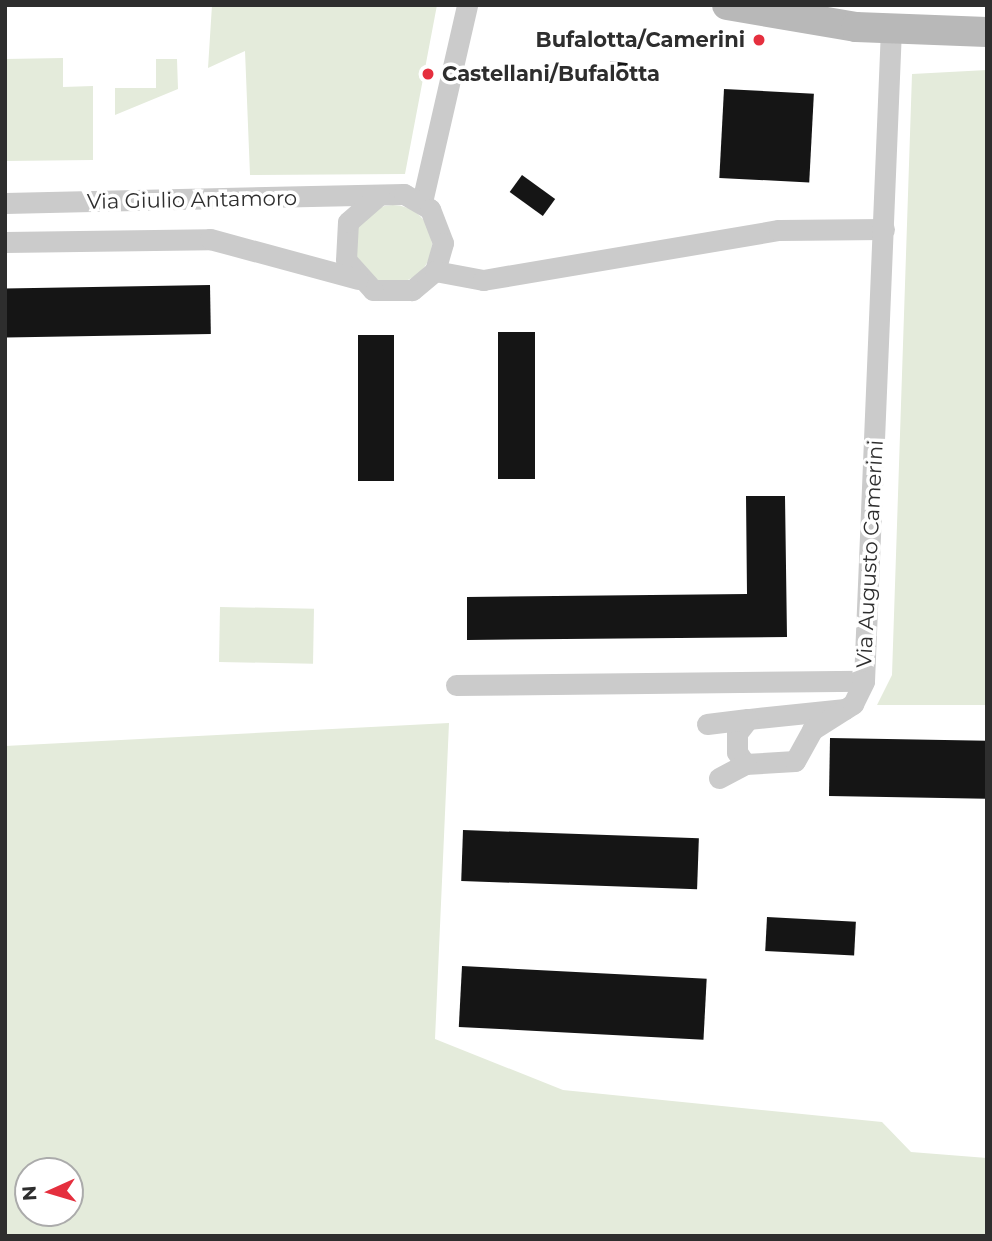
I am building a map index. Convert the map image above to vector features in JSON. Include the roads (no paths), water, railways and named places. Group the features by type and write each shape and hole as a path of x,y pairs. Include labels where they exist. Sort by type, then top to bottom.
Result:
{"street":[{"path":"467,5 422,202 442,233 435,271 456,280 483,280 779,230 884,229"},
{"path":"727,5 891,29 987,32"},
{"name":"Via Augusto Camerini","path":"456,685 864,681 891,29"},
{"name":"Via Giulio Antamoro","path":"5,203 404,194 422,202"},
{"path":"358,279 346,260 345,231 360,205 379,195"},
{"name":"Via Giulio Antamoro","path":"5,242 210,239 358,279 399,293 420,286 435,271"},
{"path":"719,778 746,764 795,761 812,730 845,709 864,681"},
{"path":"706,724 845,709"},
{"path":"746,764 735,738 748,719"}],"place":[{"name":"Bufalotta/Camerini","path":"759,40"},
{"name":"Castellani/Bufalotta","path":"428,74"}]}
